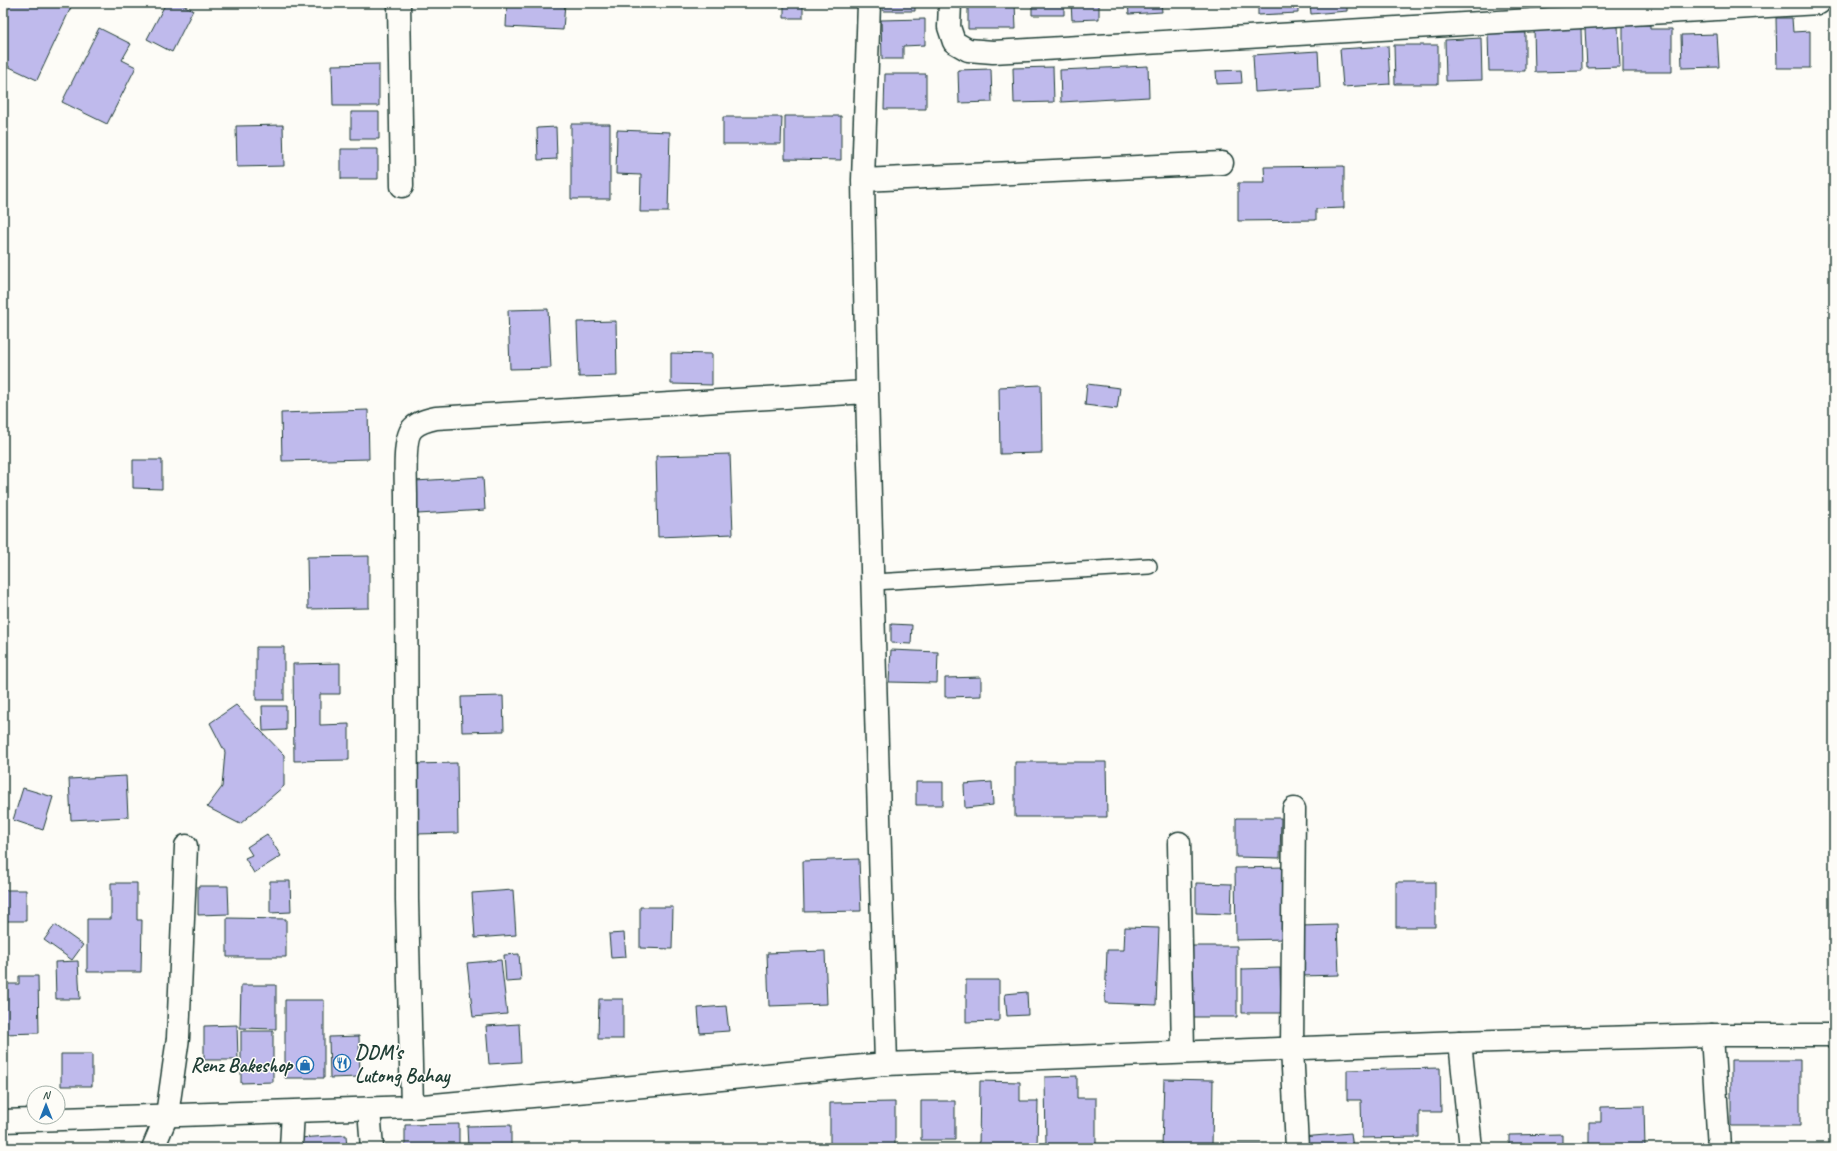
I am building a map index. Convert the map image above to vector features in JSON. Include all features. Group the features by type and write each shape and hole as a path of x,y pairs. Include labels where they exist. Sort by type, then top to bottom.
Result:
{"street":[{"path":"399,3 402,186"},
{"path":"869,3 863,180 867,392 874,582 886,1064"},
{"path":"950,3 950,27 954,42 968,50 993,52 1819,3"},
{"path":"863,180 1222,163"},
{"path":"412,1107 407,892 406,512 406,446 411,429 421,422 436,418 867,392"},
{"path":"1294,809 1292,1048 1296,1148"},
{"path":"1179,843 1183,1052"},
{"path":"153,1148 168,1115 178,1038 186,846"},
{"path":"3,1121 412,1107 886,1064 1460,1042 1712,1035 1834,1035"},
{"path":"1712,1035 1718,1148"},
{"path":"1460,1042 1471,1148"},
{"path":"369,1109 372,1148"},
{"path":"291,1148 293,1112"}],"lane":[{"path":"874,582 1149,566"}],"building":[{"path":"3,3 73,3 37,80 3,64"},
{"path":"166,3 179,3 193,10 172,52 147,39"},
{"path":"507,3 565,3 563,30 506,27"},
{"path":"784,3 803,3 803,18 784,18"},
{"path":"883,3 915,3 915,11 883,11"},
{"path":"968,3 1015,3 1016,29 968,29"},
{"path":"1032,3 1064,3 1064,15 1032,15"},
{"path":"1071,3 1099,3 1099,19 1072,20"},
{"path":"1128,3 1161,3 1162,12 1129,14"},
{"path":"1258,3 1298,3 1298,13 1258,15"},
{"path":"1310,3 1347,3 1347,11 1311,14"},
{"path":"1776,18 1792,18 1793,32 1810,31 1810,68 1777,68"},
{"path":"925,19 925,45 903,46 903,59 882,59 881,20"},
{"path":"1623,25 1650,25 1650,29 1672,29 1672,72 1623,72"},
{"path":"1618,26 1620,67 1587,68 1585,28"},
{"path":"99,28 131,44 122,60 136,67 107,124 62,102"},
{"path":"1534,28 1581,28 1582,71 1535,72"},
{"path":"1488,33 1525,33 1525,71 1489,71"},
{"path":"1717,34 1719,67 1682,68 1681,35"},
{"path":"1481,38 1482,80 1446,81 1445,40"},
{"path":"1394,45 1438,45 1438,84 1395,84"},
{"path":"1388,46 1390,84 1343,87 1340,49"},
{"path":"1318,51 1320,88 1255,92 1253,55"},
{"path":"379,64 379,106 333,106 332,65"},
{"path":"1148,66 1149,97 1061,102 1060,70"},
{"path":"1053,67 1054,102 1014,103 1013,68"},
{"path":"991,69 992,102 959,103 958,70"},
{"path":"1241,70 1242,83 1217,84 1216,71"},
{"path":"885,74 926,74 926,109 884,109"},
{"path":"351,112 379,112 379,139 351,139"},
{"path":"785,116 841,116 841,160 785,159"},
{"path":"723,117 782,117 781,144 723,144"},
{"path":"571,124 610,124 610,199 571,199"},
{"path":"283,125 284,166 237,167 236,126"},
{"path":"556,127 557,159 538,160 537,128"},
{"path":"617,130 670,132 668,212 640,212 641,175 616,174"},
{"path":"341,149 378,149 378,179 341,179"},
{"path":"1344,166 1344,208 1316,209 1316,220 1238,221 1238,183 1265,183 1264,167"},
{"path":"548,309 551,368 510,369 508,310"},
{"path":"616,321 617,376 579,377 577,322"},
{"path":"671,353 712,354 712,385 671,384"},
{"path":"1087,384 1120,388 1117,409 1085,405"},
{"path":"1041,385 1042,453 1000,454 999,387"},
{"path":"368,410 369,459 282,461 281,413"},
{"path":"730,454 733,534 658,537 656,456"},
{"path":"133,460 162,460 162,489 133,488"},
{"path":"483,477 485,510 418,514 415,481"},
{"path":"369,556 369,608 308,609 307,557"},
{"path":"891,624 912,625 911,644 891,643"},
{"path":"256,647 284,647 284,700 256,700"},
{"path":"891,650 938,652 937,683 889,682"},
{"path":"340,663 340,694 320,694 320,725 349,724 349,760 294,761 293,664"},
{"path":"981,677 981,696 945,697 945,678"},
{"path":"503,696 504,731 462,732 461,697"},
{"path":"236,705 284,755 284,786 240,824 207,807 222,787 225,752 210,723"},
{"path":"262,706 286,706 286,730 263,731"},
{"path":"1015,762 1106,762 1107,817 1015,817"},
{"path":"457,763 458,833 416,834 414,764"},
{"path":"126,776 128,817 71,820 69,779"},
{"path":"916,782 943,782 943,805 916,805"},
{"path":"992,782 993,805 965,808 964,784"},
{"path":"23,788 53,797 43,830 13,820"},
{"path":"1236,818 1281,818 1280,858 1236,857"},
{"path":"267,834 281,856 254,873 245,858 252,855 247,847"},
{"path":"859,859 861,911 804,912 803,861"},
{"path":"1285,867 1286,939 1236,940 1235,868"},
{"path":"270,881 290,881 291,912 270,913"},
{"path":"1396,882 1435,882 1435,927 1396,927"},
{"path":"111,883 137,883 137,920 142,920 141,972 87,972 87,919 111,919"},
{"path":"1196,883 1232,884 1231,914 1196,913"},
{"path":"198,886 228,886 229,914 198,915"},
{"path":"3,890 26,890 26,921 3,921"},
{"path":"513,890 516,935 475,938 472,893"},
{"path":"640,907 673,907 672,949 640,948"},
{"path":"227,918 286,919 286,957 227,957"},
{"path":"55,925 83,945 72,960 44,940"},
{"path":"1337,925 1339,975 1302,976 1300,926"},
{"path":"1125,927 1159,928 1156,1005 1105,1003 1107,950 1124,950"},
{"path":"624,933 626,957 611,958 609,934"},
{"path":"1192,946 1237,946 1237,1017 1192,1017"},
{"path":"825,951 827,1004 769,1006 767,953"},
{"path":"519,954 521,981 506,982 504,955"},
{"path":"501,960 507,1014 473,1017 467,963"},
{"path":"78,961 80,999 56,999 55,962"},
{"path":"1280,968 1281,1013 1242,1013 1242,969"},
{"path":"19,976 38,976 39,1033 3,1034 3,984 19,984"},
{"path":"966,980 999,980 999,1021 966,1022"},
{"path":"241,985 276,985 276,1029 240,1028"},
{"path":"1027,992 1028,1015 1007,1016 1005,994"},
{"path":"599,999 623,999 623,1039 598,1039"},
{"path":"285,1000 324,1000 324,1078 285,1078"},
{"path":"726,1006 729,1031 700,1033 698,1008"},
{"path":"519,1024 521,1062 489,1064 486,1026"},
{"path":"237,1025 238,1060 204,1060 204,1026"},
{"path":"241,1031 273,1031 273,1082 241,1083"},
{"path":"359,1036 360,1077 330,1078 329,1037"},
{"path":"61,1054 92,1054 92,1086 61,1085"},
{"path":"1731,1060 1800,1060 1800,1126 1731,1126"},
{"path":"1440,1068 1441,1112 1419,1112 1419,1137 1362,1138 1361,1100 1347,1100 1347,1070"},
{"path":"1077,1076 1077,1098 1096,1098 1096,1148 1046,1148 1045,1077"},
{"path":"1164,1079 1213,1080 1212,1148 1162,1148"},
{"path":"980,1081 1020,1082 1020,1101 1038,1101 1037,1148 979,1148"},
{"path":"921,1101 955,1101 955,1140 921,1140"},
{"path":"895,1102 895,1148 830,1148 830,1103"},
{"path":"1644,1106 1645,1148 1589,1148 1589,1122 1601,1122 1601,1107"},
{"path":"459,1124 459,1148 405,1148 405,1125"},
{"path":"511,1125 511,1148 468,1148 467,1126"},
{"path":"1351,1133 1353,1148 1302,1148 1301,1137"},
{"path":"1562,1134 1562,1148 1509,1148 1509,1135"},
{"path":"346,1135 347,1148 299,1148 298,1138"},
{"path":"1215,1145 1274,1145 1274,1148 1215,1148"}],"place":[{"name":"DDM's Lutong Bahay","path":"342,1063"},
{"name":"Renz Bakeshop","path":"305,1065"}]}
